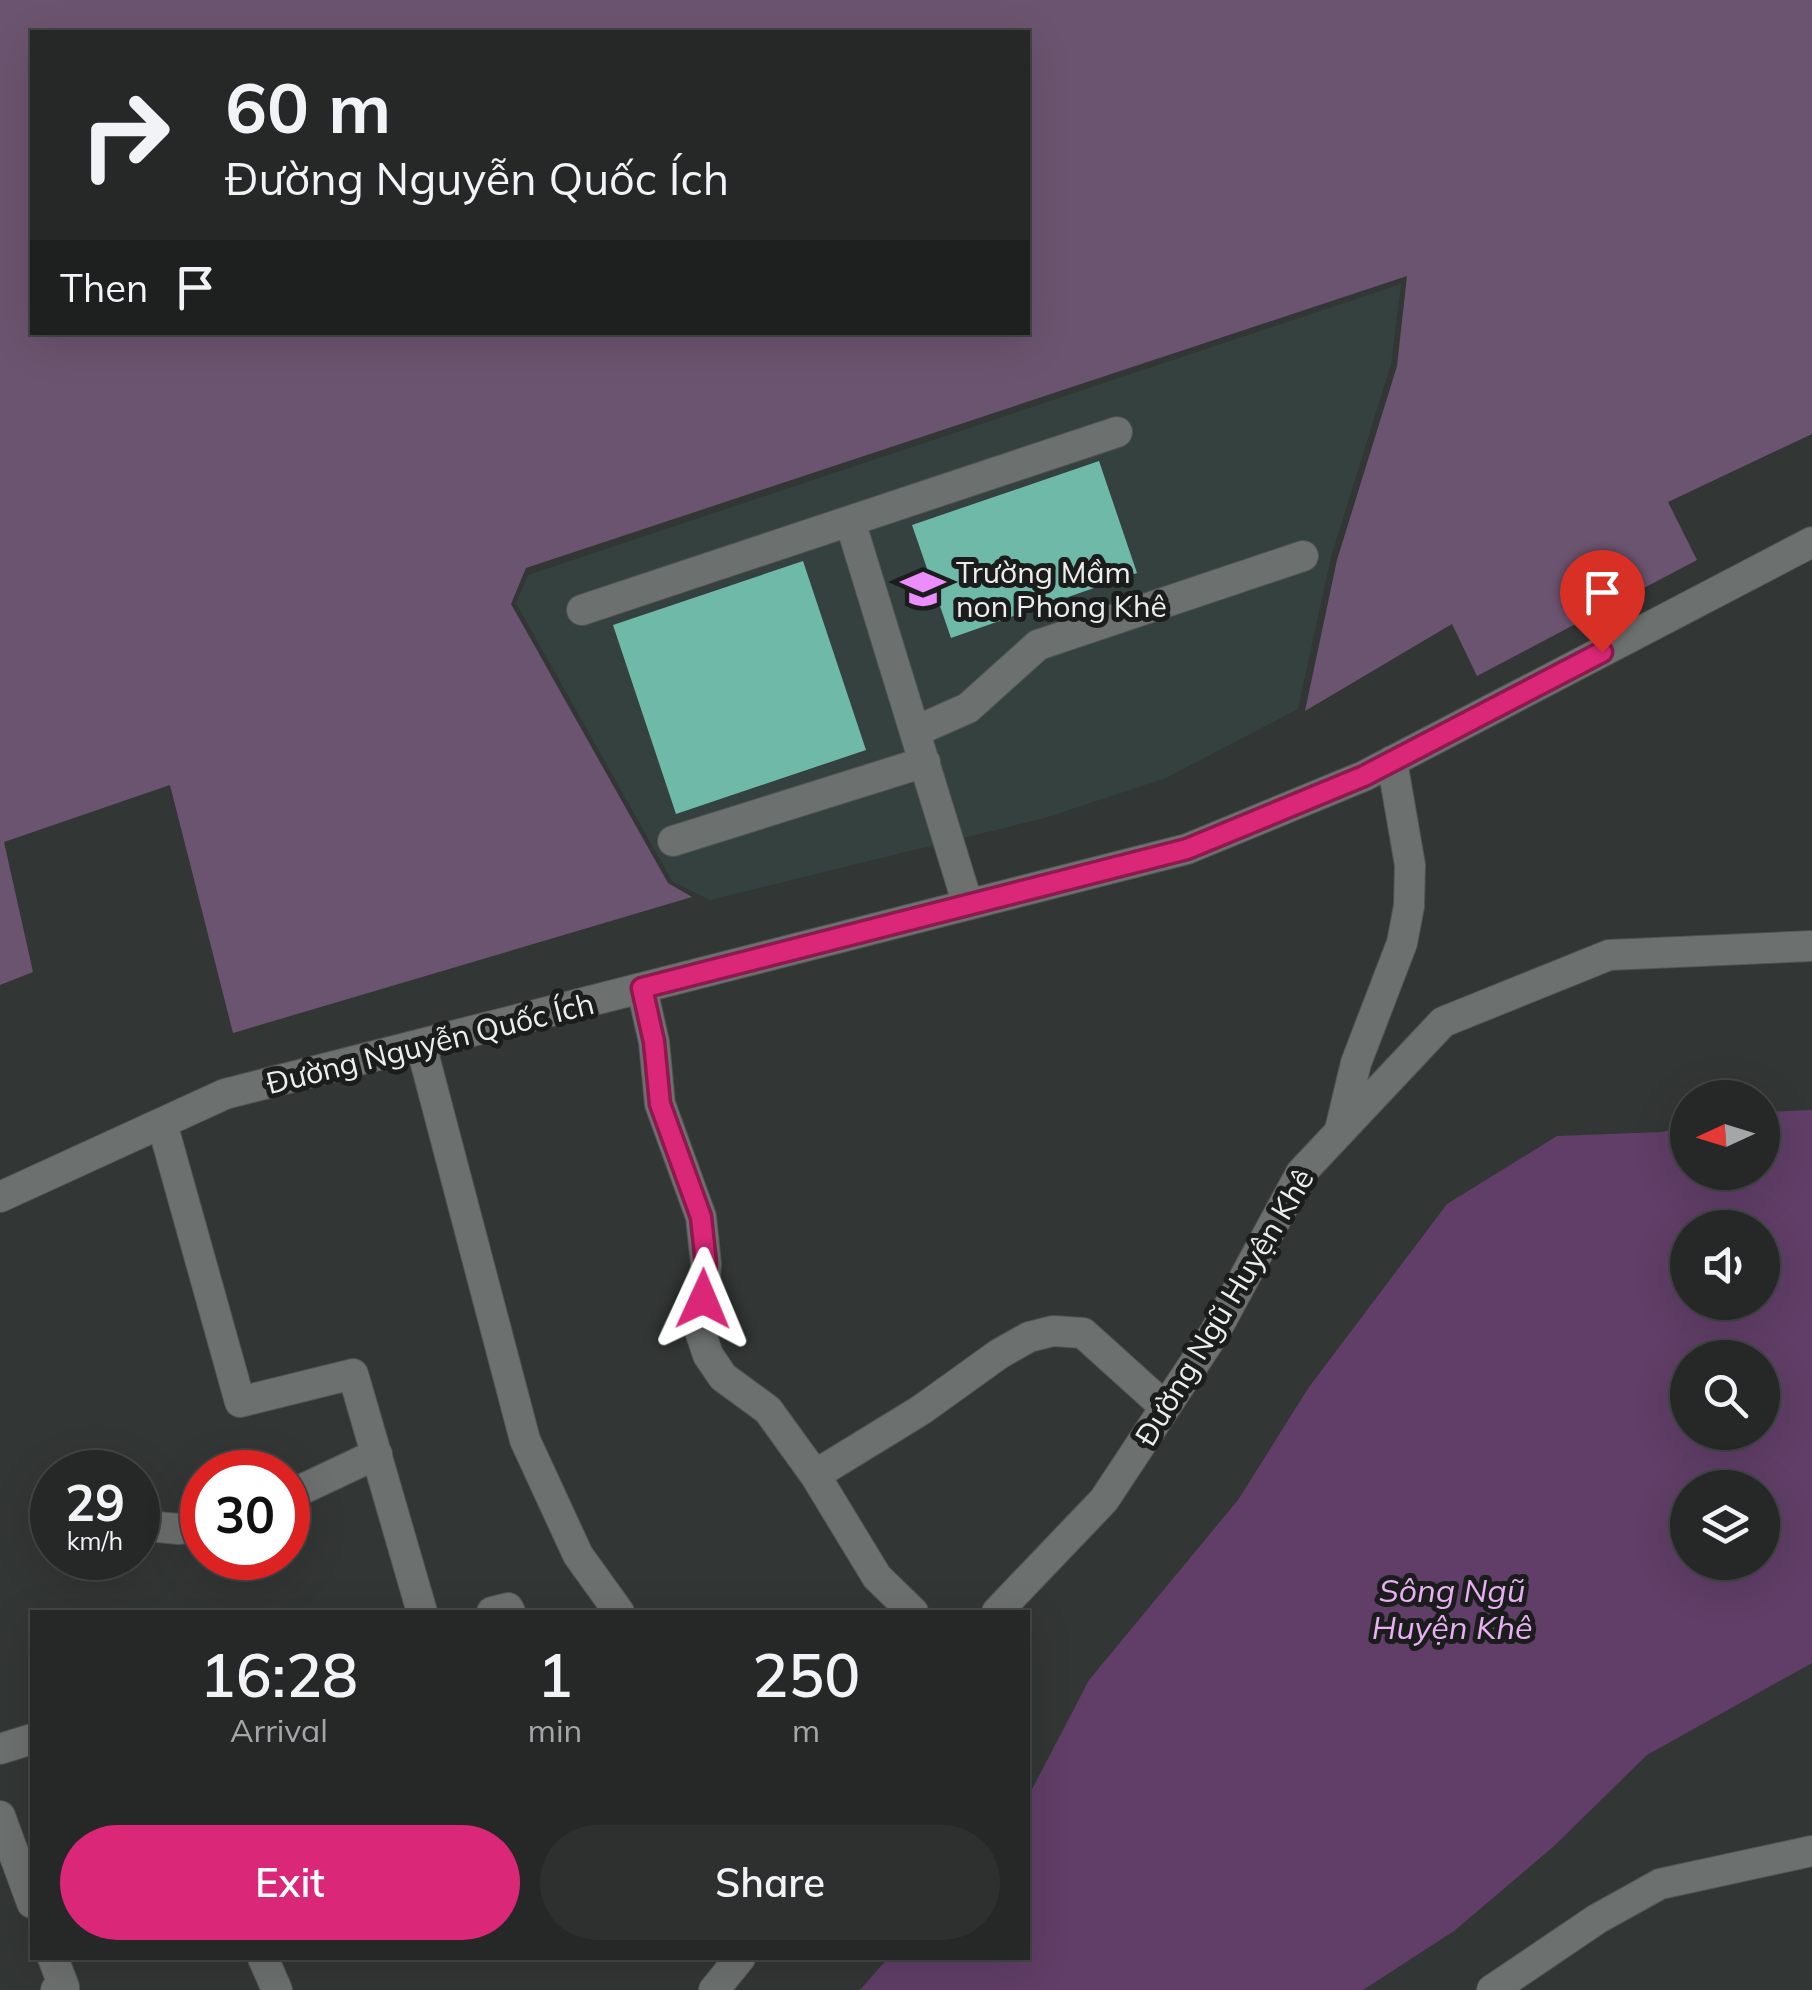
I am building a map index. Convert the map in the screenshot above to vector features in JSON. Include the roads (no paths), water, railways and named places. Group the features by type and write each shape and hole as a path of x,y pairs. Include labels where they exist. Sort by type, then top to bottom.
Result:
{"street":[{"path":"582,610 1117,432"},
{"path":"850,521 968,905"},
{"name":"Đường Nguyễn Quốc Ích","path":"0,1197 226,1094 1187,849 1392,761 1812,542"},
{"path":"916,731 968,708 1038,645 1303,556"},
{"path":"1340,1132 1356,1063 1402,944 1409,906 1410,865 1392,761"},
{"path":"673,841 925,762"},
{"name":"Đường Ngũ Huyện Khê","path":"999,1610 1104,1500 1215,1332 1302,1173 1443,1022 1609,955 1812,946"},
{"path":"642,988 654,1042 660,1104 701,1217 706,1264 701,1334 708,1355 723,1377 768,1410 815,1474 877,1576 911,1610"},
{"path":"421,1045 525,1440 578,1555 618,1610"},
{"path":"162,1124 240,1402 354,1374 421,1610"},
{"path":"815,1474 921,1410 999,1354 1030,1337 1053,1331 1083,1334 1165,1407"},
{"path":"310,1486 377,1454"},
{"path":"0,1749 30,1740"},
{"path":"0,1816 30,1897"},
{"path":"1492,1990 1597,1918 1660,1884 1812,1852"},
{"path":"54,1960 64,1987 56,1990"},
{"path":"264,1960 277,1990"}],"water":[{"name":"Sông Ngũ Huyện Khê","path":"1812,1110 1812,1663 1647,1755 1553,1847 1454,1931 1363,1990 860,1990 886,1960 1030,1960 1030,1793 1089,1680 1238,1500 1309,1387 1447,1204 1557,1136 1670,1130 1670,1190 1780,1190 1780,1111"}],"place":[{"name":"Trường Mầm non Phong Khê","path":"923,589"}]}
